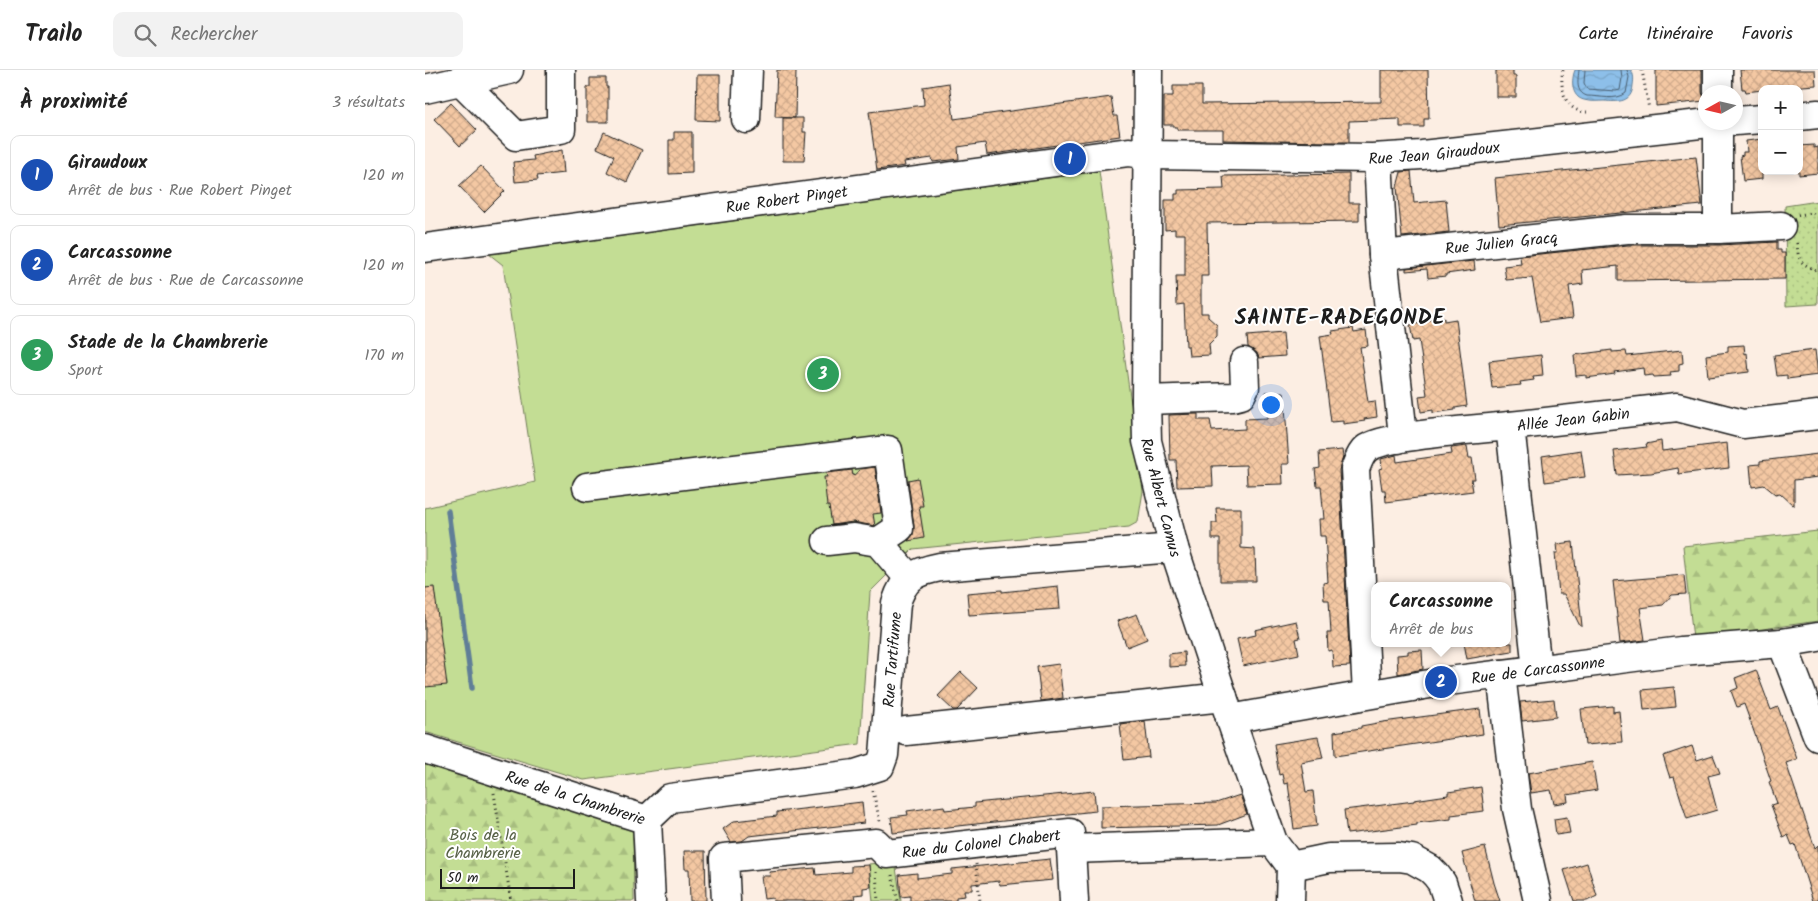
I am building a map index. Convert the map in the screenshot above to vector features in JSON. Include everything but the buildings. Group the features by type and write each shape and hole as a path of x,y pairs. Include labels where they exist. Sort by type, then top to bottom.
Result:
{"street":[{"path":"425,89 509,70"},
{"path":"461,81 516,136 561,129 561,70"},
{"path":"746,119 748,70"},
{"name":"Rue Albert Camus","path":"1148,70 1147,441 1174,548 1227,708 1273,842 1291,866"},
{"path":"1718,70 1718,85"},
{"path":"1803,116 1818,114"},
{"name":"Rue Jean Giraudoux","path":"1147,155 1378,158 1422,155 1648,118 1698,121"},
{"path":"1743,120 1758,119"},
{"path":"1718,130 1718,229"},
{"name":"Rue Robert Pinget","path":"425,248 1070,159 1129,152 1147,155"},
{"path":"1378,158 1383,255 1402,426 1398,439"},
{"name":"Rue Julien Gracq","path":"1383,255 1627,229 1718,229 1781,226"},
{"path":"1146,400 1233,397 1241,395 1245,387 1244,362"},
{"name":"Allée Jean Gabin","path":"1537,669 1510,426 1677,407 1743,424 1818,416"},
{"path":"1367,694 1355,469 1360,457 1371,446 1398,439 1510,426"},
{"path":"587,487 888,450 899,528 878,542"},
{"path":"827,541 854,538 878,542 909,578 923,570 940,567 1174,548"},
{"name":"Rue Tartifume","path":"647,820 670,798 855,774 880,766 884,755 896,603 900,590 909,578"},
{"name":"Rue de Carcassonne","path":"907,732 1227,708 1367,694 1537,669 1681,651 1818,637"},
{"path":"1782,642 1818,737"},
{"path":"1501,674 1517,809 1538,901"},
{"name":"Rue de la Chambrerie","path":"425,749 647,820 651,901"},
{"name":"Rue du Colonel Chabert","path":"725,901 725,858 876,843 887,854 1070,833 1071,849 1273,842"},
{"path":"1071,849 1074,901"},
{"path":"1290,898 1291,866 1329,858 1399,857 1412,859 1430,868 1442,883 1447,901"}],"path":[{"path":"1563,70 1561,78 1562,91 1566,101 1573,109 1581,112 1595,112"},
{"path":"1642,70 1648,118"},
{"path":"1781,226 1787,233 1794,234 1797,254 1802,263 1818,271"},
{"path":"490,770 511,901"},
{"path":"974,844 980,901"}],"green space":[{"path":"1099,171 1143,491 1138,522 1129,527 913,549 870,592 860,744 584,780 425,732 425,508 535,482 503,265 489,254"},
{"path":"1818,201 1818,304 1786,306 1785,206"},
{"path":"1818,531 1818,621 1693,639 1683,546"},
{"name":"Bois de la Chambrerie","path":"425,764 633,829 634,901 425,901"},
{"path":"895,861 901,901 873,901 869,864"}],"water":[{"path":"1575,70 1631,70 1634,79 1632,91 1627,98 1619,101 1584,100 1574,92 1573,78"}],"waterway":[{"path":"448,511 472,688"}],"place":[{"name":"Giraudoux","path":"1070,159"},
{"name":"Stade de la Chambrerie","path":"823,374"},
{"name":"Carcassonne","path":"1441,682"}],"district":[{"name":"SAINTE-RADEGONDE","path":"1340,317"}]}
